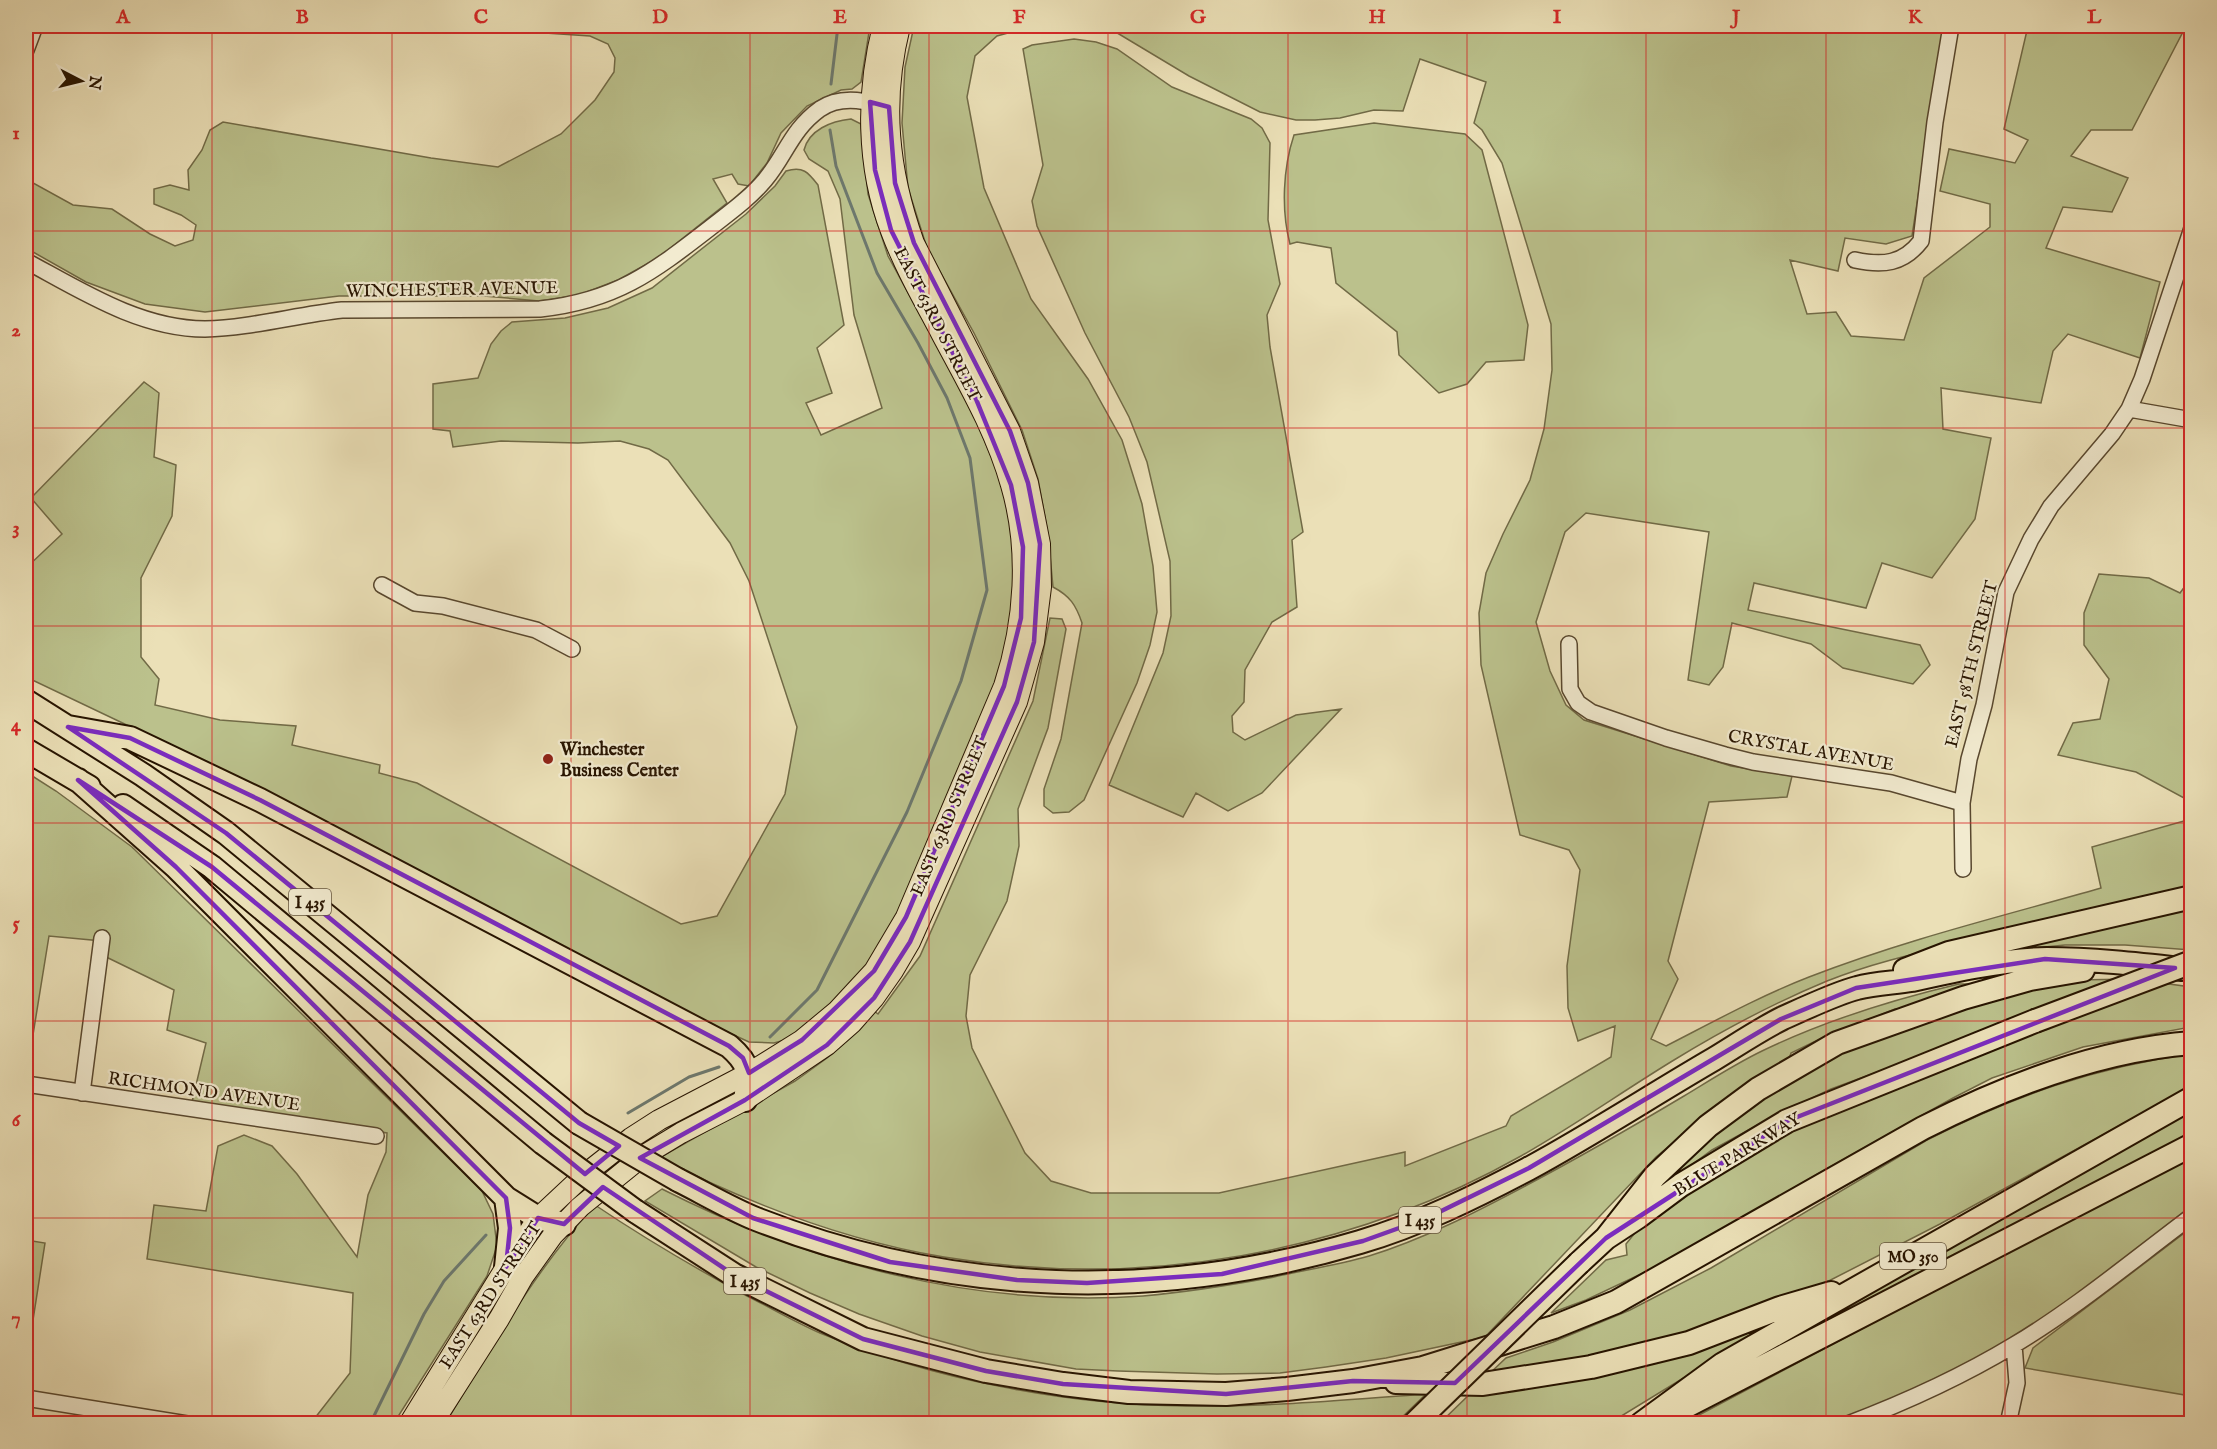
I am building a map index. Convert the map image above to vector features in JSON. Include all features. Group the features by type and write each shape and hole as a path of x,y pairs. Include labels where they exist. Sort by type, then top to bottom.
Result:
{"highway":[{"name":"I 435","path":"26,701 143,775 226,833 579,1123 678,1180 753,1218 824,1243 890,1262 1017,1281 1087,1283 1159,1281 1222,1274 1300,1258 1363,1241 1427,1218 1529,1168 1781,1019 1856,988 1975,967 2045,959 2126,962 2192,970"},
{"path":"68,727 130,738 260,800 729,1046 743,1059 749,1073 745,1100"},
{"name":"I 435","path":"26,750 141,816 212,867 543,1143 635,1211 734,1275 863,1339 986,1371 1063,1384 1140,1392 1226,1394 1353,1381 1423,1368 1461,1357 1554,1327 1616,1302 1923,1128 1972,1103 2050,1073 2122,1053 2192,1043"},
{"path":"78,780 176,867 506,1198 538,1218 564,1224"},
{"path":"1856,988 1949,953 2192,897"},
{"path":"1606,1238 1655,1176 1708,1126 1758,1089 1837,1043 1964,998 2019,982 2126,962"},
{"name":"BLUE PARKWAY","path":"1414,1424 1606,1238 1638,1218 1681,1185 1786,1121 2035,1021 2192,962"},
{"name":"MO 350","path":"1641,1424 1723,1364 2192,1098"},
{"path":"1652,1424 2192,1145"},
{"path":"506,1198 510,1228 506,1267"},
{"path":"1353,1381 1483,1384 1591,1367 1689,1343 1780,1308 1869,1281"}],"main road":[{"name":"EAST 63RD STREET","path":"410,1424 538,1218 584,1175 630,1138 659,1120 749,1073 802,1040 837,1011 874,971 906,917 1004,686 1022,618 1023,547 1019,516 1001,455 976,399 908,270 891,230 875,170 879,105 878,44 883,26"},
{"name":"EAST 63RD STREET","path":"432,1424 523,1277 553,1235 564,1224 602,1188 644,1156 681,1133 745,1100 827,1045 852,1023 874,998 910,942 1017,702 1034,642 1041,587 1040,544 1028,483 1010,430 914,243 895,183 888,136 879,105 900,26"}],"street":[{"path":"26,50 35,26"},
{"path":"1856,261 1877,263 1904,259 1912,254 1921,241 1935,122 1951,26"},
{"name":"WINCHESTER AVENUE","path":"26,261 98,300 129,313 189,328 205,329 259,324 342,310 540,309 569,306 596,299 628,286 674,256 753,194 770,174 785,147 802,124 822,108 836,101 849,100 879,105"},
{"name":"EAST 58TH STREET","path":"1963,869 1962,803 1969,759 1984,705 2006,592 2031,539 2050,506 2112,434 2129,410 2142,379 2192,228"},
{"path":"2129,410 2192,420"},
{"path":"382,585 415,603 443,606 536,630 572,649"},
{"name":"CRYSTAL AVENUE","path":"1569,644 1570,689 1578,703 1591,712 1666,738 1753,762 1891,783 1962,803"},
{"path":"81,1093 102,938"},
{"name":"RICHMOND AVENUE","path":"26,1084 376,1136"},
{"path":"1848,1424 1931,1389 2014,1345 2054,1319 2192,1216"},
{"path":"2008,1424 2017,1383 2014,1345"},
{"path":"26,1398 188,1424"}],"highlighted area":[{"path":"870,102 889,107 895,183 914,243 1010,431 1028,483 1040,544 1034,642 1017,702 910,942 874,998 827,1045 745,1100 640,1158 753,1218 890,1262 1017,1280 1087,1283 1222,1274 1363,1241 1427,1218 1529,1168 1781,1019 1856,988 2045,959 2175,968 1787,1121 1606,1238 1455,1383 1353,1381 1226,1394 1063,1384 986,1371 863,1339 734,1275 603,1187 564,1224 538,1218 506,1267 510,1228 506,1198 176,867 78,780 212,867 585,1174 619,1146 579,1123 226,833 68,727 130,738 260,800 729,1046 743,1058 749,1073 802,1040 874,971 906,917 1004,686 1021,618 1023,547 1011,485 976,399 891,230 875,170"}],"green space":[{"path":"486,26 870,26 861,82 852,89 841,90 807,106 781,133 767,163 749,186 738,184 732,174 713,179 727,203 658,258 618,280 579,295 539,301 484,296 339,296 205,312 145,304 86,282 26,248 26,179 73,205 112,209 150,234 175,246 193,240 196,225 181,215 154,204 154,189 170,185 189,190 188,170 202,150 210,130 223,122 431,158 498,167 561,134 595,100 614,72 615,58 608,44 590,36 515,31"},
{"path":"914,26 1068,26 1023,29 997,36 975,56 967,97 984,188 1031,299 1088,379 1122,440 1142,504 1153,566 1157,612 1150,645 1137,683 1084,800 1069,812 1053,813 1044,806 1044,789 1061,739 1082,623 1072,602 1053,587 1048,534 1038,479 1022,430 974,333 927,248 908,188 902,123 905,67"},
{"path":"1096,26 1944,26 1912,236 1886,244 1845,238 1838,271 1790,260 1807,314 1836,312 1851,336 1904,340 1924,278 1990,227 1990,204 1940,191 1949,149 2015,163 2028,140 2004,129 2028,26 2186,26 2132,130 2091,130 2071,156 2128,178 2112,212 2063,207 2046,248 2160,282 2140,358 2068,334 2053,351 2041,403 1941,388 1943,429 1991,438 1975,519 1932,578 1882,563 1866,608 1754,583 1748,610 1920,645 1930,665 1913,684 1843,668 1811,644 1732,623 1723,667 1709,685 1688,680 1709,532 1586,513 1565,532 1536,622 1550,671 1566,705 1584,720 1731,766 1792,776 1787,797 1709,802 1668,961 1678,979 1651,1039 1666,1046 1773,992 1809,977 1881,951 2101,888 2092,847 2191,819 2191,889 1919,953 1863,968 1827,981 1711,1038 1541,1145 1454,1190 1385,1218 1314,1240 1242,1256 1168,1265 1093,1269 1019,1266 944,1257 871,1241 798,1218 727,1190 659,1158 795,1081 827,1058 851,1037 874,1011 878,1014 920,956 1033,701 1050,618 1062,619 1066,629 1048,728 1018,809 1019,846 1007,901 970,975 966,1016 972,1048 1025,1153 1051,1181 1091,1193 1219,1193 1405,1152 1405,1166 1506,1126 1511,1116 1611,1057 1615,1026 1578,1041 1568,1008 1567,966 1580,870 1569,850 1520,835 1481,665 1479,613 1486,573 1530,480 1544,429 1552,370 1551,324 1502,163 1482,130 1474,123 1486,82 1420,59 1403,111 1374,110 1340,118 1296,120 1260,112 1189,76 1114,31"},
{"path":"1074,39 1096,42 1117,49 1172,87 1251,119 1262,128 1270,143 1268,220 1280,284 1267,315 1270,347 1303,532 1292,540 1297,607 1272,622 1245,670 1244,702 1232,716 1233,732 1245,740 1296,715 1341,709 1262,793 1228,811 1196,793 1183,817 1109,785 1163,653 1171,616 1170,561 1147,462 1129,417 1085,333 1037,226 1032,201 1043,165 1023,49 1032,45"},
{"path":"851,119 861,124 868,194 888,256 971,408 1000,478 1014,536 1015,580 1004,666 910,890 866,972 796,1037 774,1043 749,1042 723,1030 196,758 26,677 26,568 62,534 31,498 144,382 159,393 154,457 176,465 172,516 141,578 141,657 159,679 155,705 220,720 296,726 292,745 380,765 379,773 417,783 681,924 717,916 785,794 797,727 749,581 730,543 668,460 649,449 620,441 578,443 501,441 453,447 450,431 433,429 433,384 478,378 491,344 512,322 565,318 608,308 652,288 746,214 775,186 786,171 797,169 808,174 818,185 844,325 817,348 832,393 806,403 821,435 882,408 854,315 840,199 828,171 809,159 804,150 811,137 822,128"},
{"path":"1374,123 1465,134 1482,150 1528,325 1524,360 1486,362 1467,384 1439,393 1399,355 1397,332 1336,283 1331,248 1297,242 1290,244 1285,217 1284,189 1287,161 1294,135"},
{"path":"2099,574 2149,578 2180,593 2191,578 2191,816 2186,799 2136,772 2058,755 2073,723 2100,719 2109,679 2084,645 2084,613"},
{"path":"26,772 56,791 132,847 482,1191 493,1214 497,1246 487,1276 394,1423 311,1423 350,1373 353,1293 147,1259 154,1205 206,1211 218,1146 244,1135 272,1146 297,1174 357,1257 368,1195 386,1152 387,1133 192,1102 206,1043 167,1030 174,990 100,954 102,941 49,936 26,1078"},
{"path":"2191,904 2191,950 2125,945 2065,945 2002,951"},
{"path":"2132,979 2191,987 2191,1027 2083,1047 1992,1078 1828,1168 1662,1264 1586,1300 1551,1313 1606,1260 1627,1255 1626,1244 1643,1223 1777,1134 1947,1063 2048,1029 2030,1016 1831,1089 1776,1115 1712,1150 1644,1200 1689,1152 1764,1095 1832,1056 2012,990 2076,980"},
{"path":"1959,984 1972,984 1902,1009 1895,1009 1791,1053 1789,1059 1704,1117 1656,1157 1485,1337 1386,1358 1280,1373 1217,1374 1076,1369 980,1352 922,1336 859,1314 810,1293 756,1267 645,1201 662,1189 718,1216 835,1259 896,1275 957,1287 1019,1295 1081,1298 1143,1296 1242,1283 1333,1265 1410,1242 1469,1215 1547,1174 1762,1051 1858,1012"},
{"path":"2191,1054 2191,1090 2126,1122 1940,1224 1815,1288 1645,1347 1489,1374 1506,1358 1553,1342 1630,1310 1711,1268 1927,1140 1959,1124 2023,1097 2088,1075"},
{"path":"2191,1111 2191,1134 1873,1300 1728,1371 2054,1190"},
{"path":"2191,1155 2191,1206 2099,1280 2045,1318 1945,1375 1897,1398 1830,1423 1682,1424"},
{"path":"595,1205 689,1264 811,1329 908,1364 953,1376 1046,1395 1093,1401 1186,1406 1306,1403 1426,1394 1395,1424 445,1424 533,1283"},
{"path":"2191,1228 2191,1396 2025,1368 2033,1348"},
{"path":"26,1240 45,1243 26,1365"},
{"path":"1780,1319 1610,1423 1439,1424 1472,1392"}],"waterway":[{"path":"831,84 838,26"},
{"path":"770,1037 817,990 907,812 961,681 987,590 970,458 947,398 877,273 836,166 830,130"},
{"path":"628,1113 689,1077 719,1067"},
{"path":"370,1424 424,1314 444,1281 486,1235"}],"place":[{"name":"Winchester Business Center","path":"548,759"}]}
